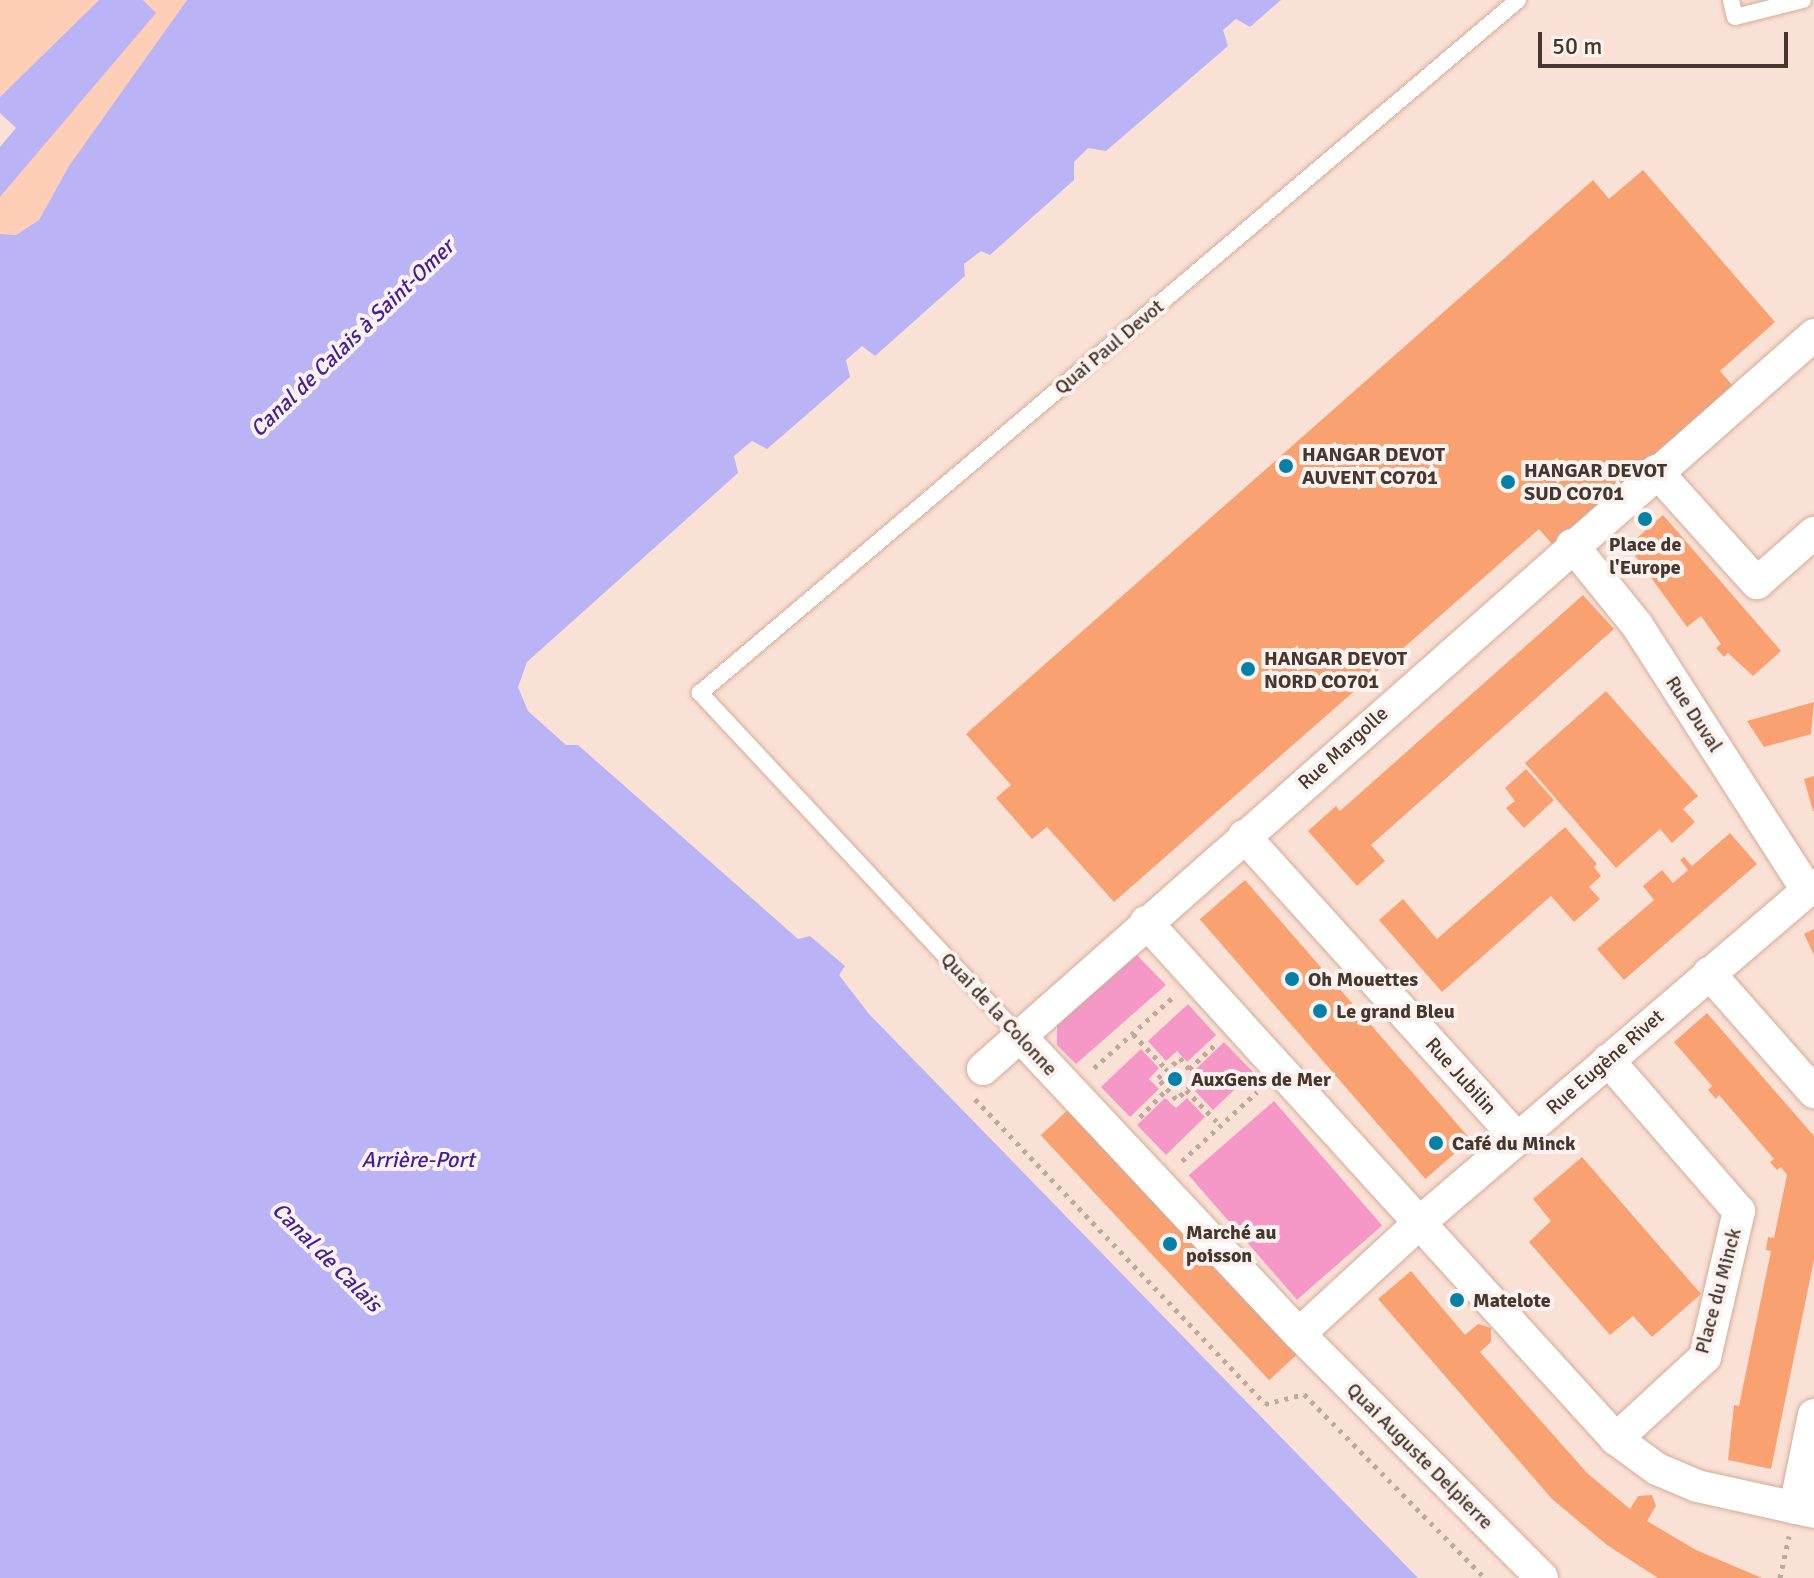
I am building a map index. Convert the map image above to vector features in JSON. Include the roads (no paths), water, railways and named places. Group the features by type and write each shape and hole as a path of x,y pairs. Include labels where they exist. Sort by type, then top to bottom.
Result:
{"street":[{"name":"Rue Margolle","path":"983,1069 1572,545 1814,335"},
{"path":"1656,471 1757,583 1814,533"},
{"name":"Rue Duval","path":"1572,545 1637,625 1810,887"},
{"name":"Rue Jubilin","path":"1244,836 1517,1138"},
{"name":"Rue Eugène Rivet","path":"1299,1334 1418,1224 1810,887"},
{"path":"1146,922 1616,1439 1676,1478 1804,1510 1814,1415"},
{"path":"1709,973 1814,1092"},
{"name":"Quai de la Colonne","path":"1019,1035 1299,1334"},
{"name":"Place du Minck","path":"1608,1060 1739,1211 1705,1357 1616,1439"},
{"name":"Quai Auguste Delpierre","path":"1299,1334 1542,1578"}],"lane":[{"name":"Quai Paul Devot","path":"700,693 1518,0"},
{"path":"1731,0 1735,17 1803,0"},
{"name":"Quai de la Colonne","path":"700,693 1019,1035"}],"water":[{"path":"99,0 143,0 156,13 0,197 0,147 16,128 0,113 0,97"},
{"name":"Arrière-Port","path":"187,0 1281,0 1250,27 1236,19 1223,30 1228,46 1106,151 1088,148 1074,162 1074,180 990,255 981,251 964,264 965,276 875,356 862,346 846,360 850,377 767,449 752,441 734,456 738,473 527,662 518,687 528,711 566,745 578,745 798,939 810,936 845,966 839,975 869,1014 1418,1578 0,1578 0,234 16,235 39,220 69,166"}],"place":[{"name":"HANGAR DEVOT AUVENT CO701","path":"1286,466"},
{"name":"HANGAR DEVOT SUD CO701","path":"1508,482"},
{"name":"Place de l'Europe","path":"1645,519"},
{"name":"HANGAR DEVOT NORD CO701","path":"1248,669"},
{"name":"Oh Mouettes","path":"1292,979"},
{"name":"Le grand Bleu","path":"1320,1011"},
{"name":"AuxGens de Mer","path":"1175,1079"},
{"name":"Café du Minck","path":"1436,1143"},
{"name":"Marché au poisson","path":"1170,1244"},
{"name":"Matelote","path":"1457,1300"}],"water label":[{"name":"Canal de Calais à Saint-Omer","path":"352,338"},
{"name":"Canal de Calais","path":"327,1257"}]}
